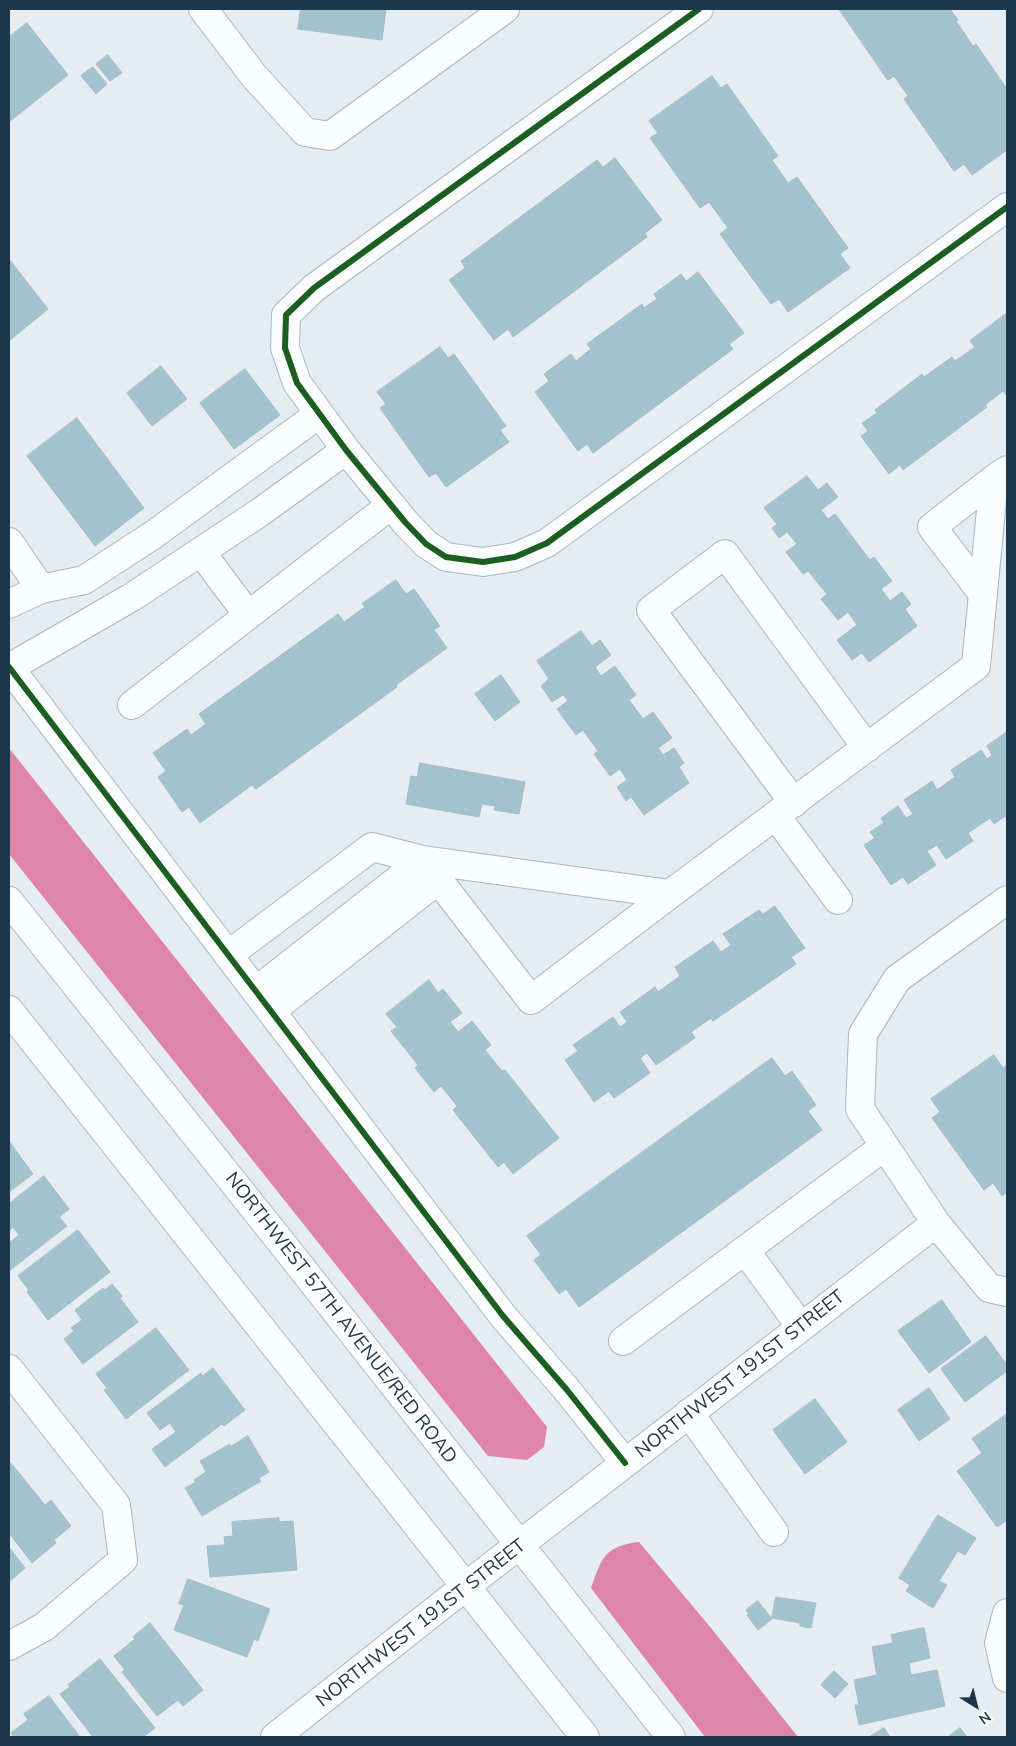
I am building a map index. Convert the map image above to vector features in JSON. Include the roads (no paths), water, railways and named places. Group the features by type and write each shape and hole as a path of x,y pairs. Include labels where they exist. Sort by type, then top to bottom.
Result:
{"street":[{"path":"202,9 254,76 306,132 330,136 505,9"},
{"path":"699,9 314,288 286,315 285,348 297,384 346,450 391,505 426,544 446,557 483,562 491,561 515,557 547,543 1007,207"},
{"path":"9,604 41,589 84,580 128,552 319,414"},
{"path":"346,450 259,513 132,597 9,668 503,1316 567,1390 625,1463"},
{"path":"983,594 932,527 1001,475"},
{"path":"431,870 531,1000 976,666 983,594 1001,475"},
{"path":"132,705 391,505"},
{"path":"9,542 41,589"},
{"path":"201,552 248,615"},
{"path":"838,900 785,809 651,610 725,554 867,748"},
{"path":"228,955 372,847 431,870 670,894"},
{"path":"346,866 372,900"},
{"path":"263,1001 431,870"},
{"path":"263,1001 372,900 431,870"},
{"path":"1007,900 898,979 863,1034 860,1109 936,1223 989,1288 1007,1292"},
{"name":"NORTHWEST 57TH AVENUE/RED ROAD","path":"9,901 671,1737"},
{"path":"9,1010 585,1737"},
{"path":"623,1341 885,1146"},
{"name":"NORTHWEST 191ST STREET","path":"275,1737 466,1586 936,1223"},
{"path":"744,1250 801,1327"},
{"path":"9,1369 116,1505 124,1560 44,1627 9,1646"},
{"path":"689,1413 774,1532"},
{"path":"1007,1613 999,1644 1007,1678"}]}
